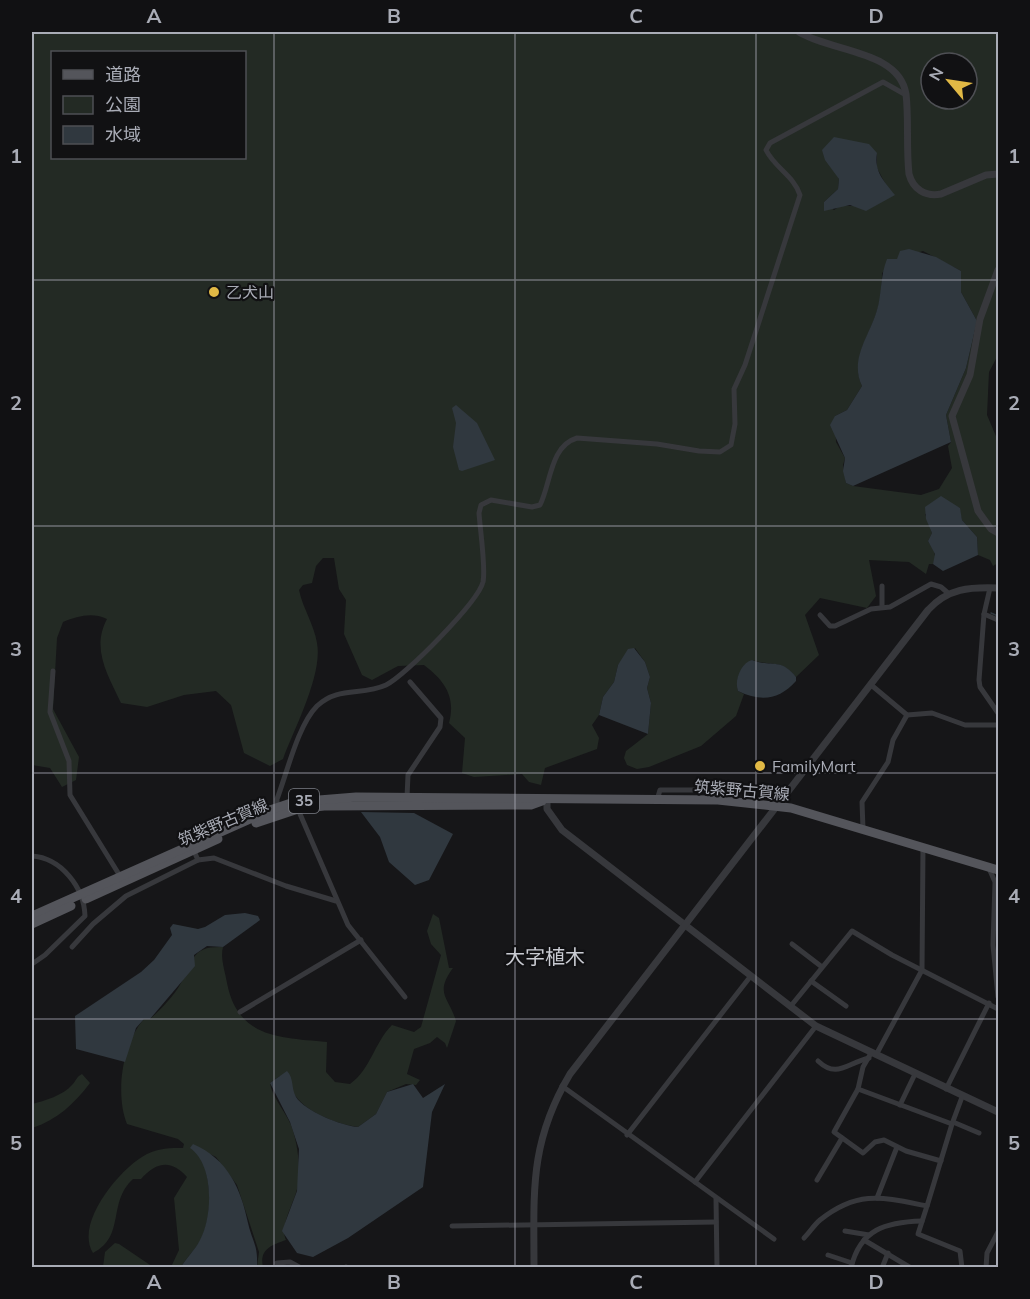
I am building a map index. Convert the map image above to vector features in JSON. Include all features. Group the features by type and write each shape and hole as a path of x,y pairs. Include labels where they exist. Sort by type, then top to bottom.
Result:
{"main road":[{"name":"筑紫野古賀線","path":"32,924 120,876 277,811 356,797 718,800 777,806 999,870"},
{"name":"筑紫野古賀線","path":"296,806 531,805 547,799"},
{"name":"筑紫野古賀線","path":"32,916 81,898 192,847"}],"street":[{"path":"799,32 885,63 900,78 906,95 909,174 911,181 921,192 941,194 974,179 999,174"},
{"path":"277,811 277,799 304,727 315,708 339,693 386,685 420,655 478,592 483,576 479,513 482,505 491,500 532,507 540,505 548,490 556,457 567,441 577,438 657,444 720,452 730,445 735,424 735,386 745,365 800,195 793,181 766,150 770,143 883,82 906,95"},
{"path":"999,270 980,319 970,375 952,416 978,511 991,529 999,533"},
{"path":"820,615 830,626 836,626 882,606 890,608 932,584 941,586 948,593"},
{"path":"882,586 882,606"},
{"path":"534,1268 534,1182 538,1149 542,1133 562,1086 938,598 948,593 975,587 999,588"},
{"path":"990,588 984,614 980,687 999,713"},
{"path":"984,614 999,620"},
{"path":"53,671 50,712 69,761 70,795 120,876"},
{"path":"407,797 408,775 440,727 441,718 410,682"},
{"path":"870,684 907,715 932,713 966,725 999,724"},
{"path":"863,829 862,802 888,762 893,740 907,715"},
{"path":"657,800 660,790 745,790"},
{"path":"547,799 547,809 562,830 816,1026 872,1055 999,1112"},
{"path":"296,806 348,925 405,997"},
{"path":"192,847 198,860"},
{"path":"923,847 922,969 872,1055 858,1089 834,1132 863,1154 879,1140 940,1161"},
{"path":"32,856 49,859 62,867 74,881 86,916 45,955 32,964"},
{"path":"72,947 93,924 126,896 198,860 214,858 286,886 336,901"},
{"path":"988,866 995,882 993,945 999,997"},
{"path":"790,1007 852,931 999,1009"},
{"path":"240,1012 361,940"},
{"path":"792,944 822,967"},
{"path":"627,1135 750,976"},
{"path":"811,981 846,1006"},
{"path":"946,1089 989,1003"},
{"path":"695,1182 816,1026"},
{"path":"818,1061 827,1070 834,1071 872,1055"},
{"path":"900,1105 915,1074"},
{"path":"562,1086 774,1239"},
{"path":"858,1089 979,1133"},
{"path":"962,1097 918,1234 960,1251 962,1268"},
{"path":"817,1180 842,1138"},
{"path":"877,1198 897,1147"},
{"path":"716,1197 717,1268"},
{"path":"804,1238 818,1221 851,1200 877,1198 927,1206"},
{"path":"828,1255 851,1265 857,1248 876,1228 922,1221"},
{"path":"452,1226 716,1222"},
{"path":"845,1231 869,1235"},
{"path":"986,1268 987,1253 999,1232"},
{"path":"864,1240 911,1268"},
{"path":"882,1268 888,1253"},
{"path":"277,1263 290,1262 301,1268"}],"green space":[{"path":"32,32 998,32 998,355 989,372 987,415 998,441 998,563 993,566 990,560 978,555 977,537 962,520 959,507 925,514 932,533 928,541 935,558 933,564 929,564 926,574 909,562 869,560 876,596 867,608 820,598 805,615 819,655 796,677 780,665 752,660 742,669 738,677 738,691 744,694 736,716 701,746 649,767 637,769 627,765 624,758 626,751 648,734 651,703 647,688 650,677 645,662 635,648 618,665 614,682 603,697 599,715 592,725 599,738 597,749 545,768 541,785 529,782 522,774 474,777 462,773 465,738 449,723 451,705 447,690 438,677 424,665 398,666 372,680 362,675 344,634 346,600 339,589 334,558 323,558 316,566 312,583 303,585 299,590 316,636 318,656 312,686 283,759 270,766 244,753 231,705 216,691 184,695 147,707 121,703 103,662 101,651 102,630 107,619 90,615 63,622 57,638 53,709 79,757 76,780 62,787 50,768 32,765","holes":["877,153 877,168 885,183 859,206 840,206 834,210 824,202 838,189 839,179 834,169","923,251 961,271 961,292 977,321 966,368 946,415 951,442 948,446 952,468 939,489 921,495 853,486 846,483 843,465 845,458 836,442 835,416 847,410 862,386 858,366 862,347 878,306 882,273 897,259"]},
{"path":"433,914 439,918 449,968 453,968 444,984 444,990 456,1021 447,1048 445,1043 437,1037 430,1043 414,1049 407,1074 420,1080 416,1085 406,1084 387,1092 376,1114 358,1127 335,1121 312,1111 298,1099 280,1076 270,1083 273,1094 293,1131 299,1174 296,1192 285,1225 286,1240 267,1249 263,1256 263,1267 257,1267 259,1252 237,1185 216,1157 210,1154 199,1154 208,1185 207,1221 200,1241 181,1267 171,1267 179,1250 174,1198 187,1177 169,1165 152,1169 141,1179 133,1179 125,1188 120,1198 110,1238 93,1253 89,1241 90,1227 95,1212 113,1183 136,1161 147,1154 161,1149 183,1148 184,1144 178,1139 127,1124 123,1112 121,1084 126,1055 136,1029 144,1019 150,1019 163,1007 181,983 199,952 213,947 223,947 222,960 233,1001 241,1015 251,1025 278,1036 327,1042 326,1072 335,1082 350,1084 363,1071 392,1025 414,1032 421,1027 441,955 431,944 427,931"},
{"path":"82,1074 90,1083 78,1098 57,1116 32,1128 32,1104 64,1092"},
{"path":"115,1243 153,1267 103,1267 105,1252"}],"water":[{"path":"834,137 869,144 877,153 877,166 881,176 895,195 866,211 850,205 824,211 824,202 838,189 839,179 825,160 822,150"},
{"path":"909,249 936,257 961,271 961,292 977,321 966,368 946,415 951,442 853,486 846,483 843,471 845,458 830,425 835,416 847,410 862,386 859,376 859,357 877,310 887,259 897,259 900,251"},
{"path":"456,405 477,423 495,460 459,470 453,447 456,423 452,408"},
{"path":"941,496 960,508 962,520 977,537 978,555 943,571 933,564 935,554 928,541 932,533 926,519 925,507"},
{"path":"634,648 645,662 650,677 647,688 651,703 648,734 599,715 603,697 614,682 618,665 628,649"},
{"path":"752,660 785,667 796,677 796,681 783,692 769,697 746,695 738,691 737,682 739,672"},
{"path":"361,812 414,813 453,834 429,880 415,885 389,862 380,837"},
{"path":"245,913 258,916 260,920 223,947 207,946 194,955 195,966 150,1019 144,1019 136,1028 125,1062 76,1049 75,1016 141,972 154,960 172,935 170,928 173,924 198,929 225,915"},
{"path":"287,1071 291,1077 294,1094 307,1107 324,1117 358,1127 376,1114 387,1092 413,1084 423,1098 445,1084 432,1112 423,1187 348,1238 313,1257 297,1253 282,1231 297,1191 299,1149 290,1122 270,1083"},
{"path":"193,1144 215,1158 231,1176 237,1187 256,1249 257,1267 181,1267 200,1240 209,1205 204,1166 190,1148"}],"waterway":[{"path":"991,613 998,616"}],"place":[{"name":"乙犬山","path":"214,292"},
{"name":"FamilyMart","path":"760,766"}],"district":[{"name":"大字植木","path":"545,957"}]}
